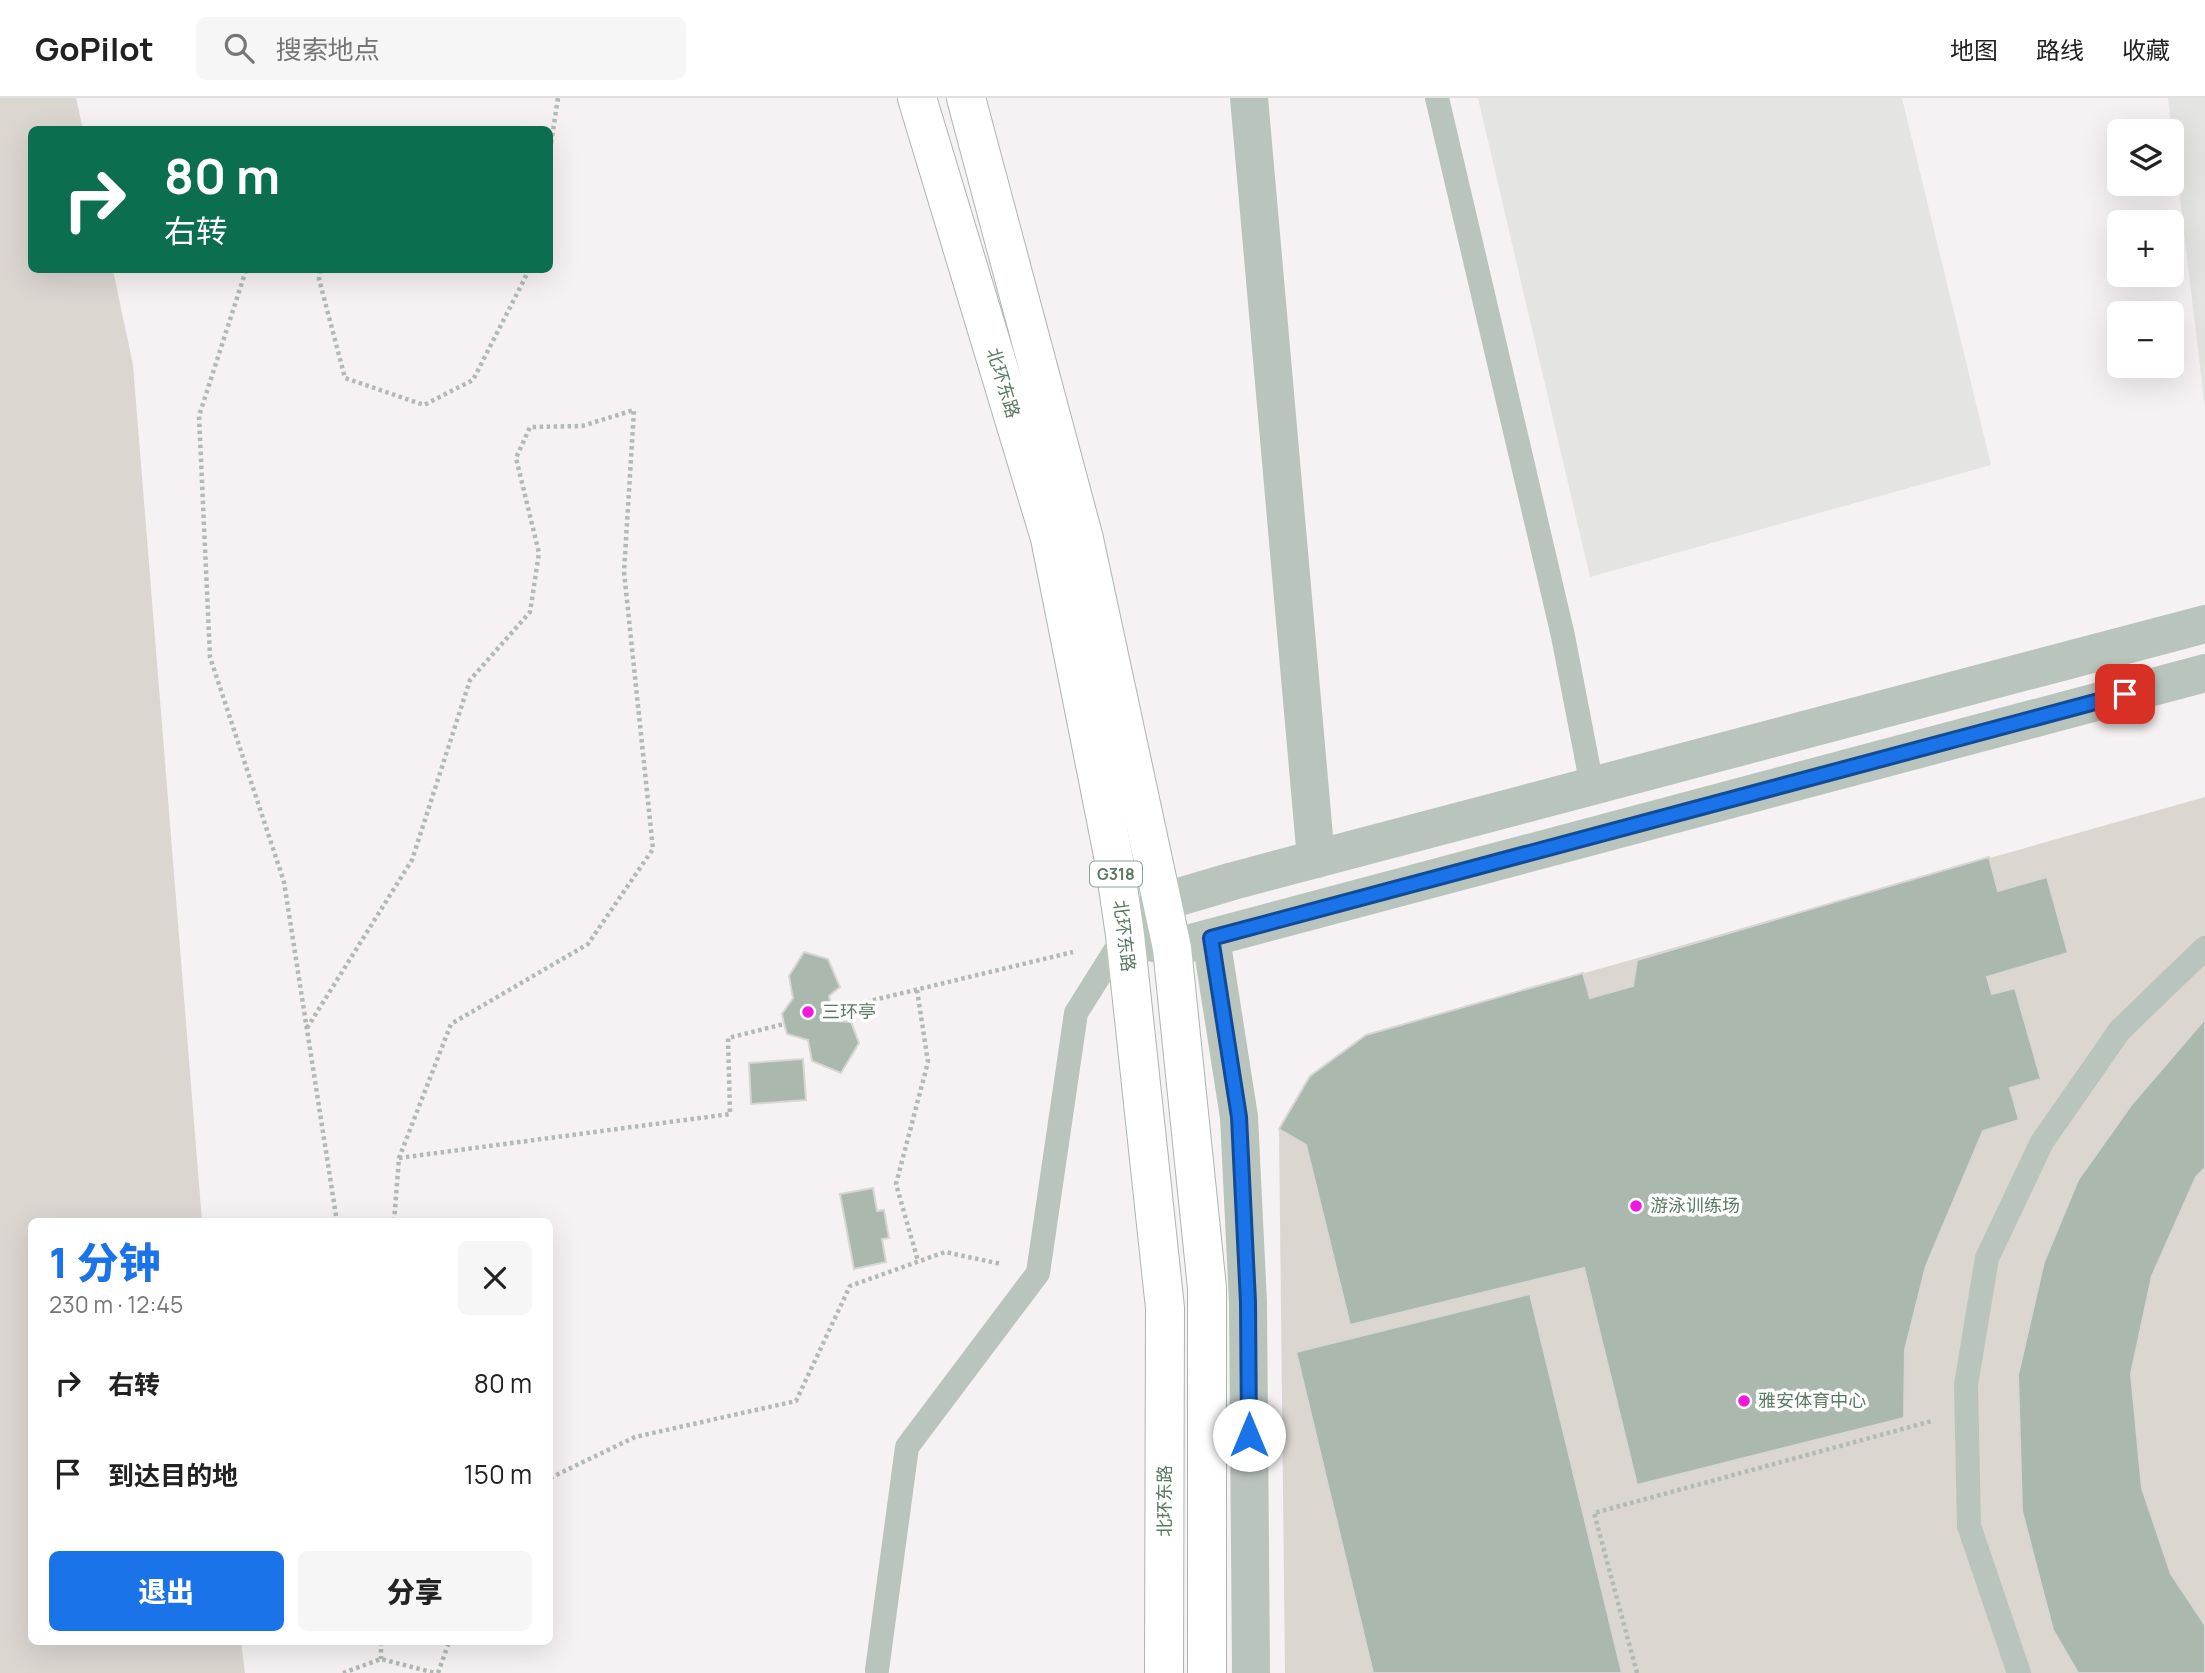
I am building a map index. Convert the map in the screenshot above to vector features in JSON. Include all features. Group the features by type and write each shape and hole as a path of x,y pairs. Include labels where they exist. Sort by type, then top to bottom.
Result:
{"highway":[{"name":"北环东路","path":"917,98 1050,538 1114,860 1125,935 1165,1308 1164,1673"},
{"name":"G318","path":"966,98 1084,539 1172,948 1207,1289 1207,1673"}],"street":[{"path":"1249,98 1316,859"},
{"path":"1125,935 1162,902 2205,624"},
{"path":"1125,935 1172,948 2205,673"},
{"path":"1211,938 1239,1117 1248,1302 1251,1673"}],"lane":[{"path":"1437,98 1563,636 1592,786"},
{"path":"877,1670 907,1447 1038,1273 1076,1013 1125,935"},
{"path":"2019,1673 1969,1526 1966,1385 1987,1258 2042,1142 2120,1030 2205,948"}],"path":[{"path":"553,130 558,98"},
{"path":"245,273 199,416 210,657 284,882 336,1218"},
{"path":"320,273 345,378 424,405 473,380 527,273"},
{"path":"307,1028 412,860 470,680 530,612 539,553 516,458 530,427 582,426 634,410 624,572 653,849 588,944 451,1024 399,1158 394,1218"},
{"path":"832,1010 1073,952"},
{"path":"917,990 928,1062 896,1184 918,1261"},
{"path":"399,1158 730,1114 728,1038 784,1024"},
{"path":"553,1477 635,1437 796,1401 850,1286 945,1252 1038,1273"},
{"path":"1637,1673 1594,1513 1967,1411"},
{"path":"381,1645 381,1660"},
{"path":"343,1673 381,1660 436,1673 448,1645"}],"shaded area":[{"path":"0,98 76,98 82,126 28,126 28,273 114,273 133,365 202,1218 28,1218 28,1645 241,1645 245,1673 0,1673"},
{"path":"1478,98 1902,98 1991,465 1590,577"},
{"path":"2168,98 2205,98 2205,408 2184,232 2184,210 2181,210 2180,196 2184,196 2184,119 2171,119"},
{"name":"雅安体育中心","path":"2205,797 2205,1673 1285,1673 1279,1129 1310,1076 1366,1035"}],"building":[{"name":"游泳训练场","path":"1989,857 1998,891 2047,877 2068,953 1987,977 1992,994 2015,988 2041,1079 2010,1088 2019,1120 1983,1131 1926,1266 1905,1350 1904,1418 1637,1485 1584,1268 1350,1325 1306,1145 1279,1129 1310,1076 1366,1035 1583,973 1590,998 1633,986 1637,960"},
{"name":"三环亭","path":"804,952 828,959 840,987 829,996 836,1021 851,1022 859,1043 841,1073 812,1061 808,1040 787,1034 782,1014 793,998 789,976"},
{"path":"2205,1019 2205,1168 2196,1177 2152,1276 2131,1374 2142,1488 2171,1574 2205,1625 2205,1673 2078,1673 2053,1630 2022,1511 2018,1375 2044,1262 2078,1180 2132,1104"},
{"path":"803,1059 806,1100 751,1104 749,1063"},
{"path":"873,1188 877,1211 884,1210 889,1238 882,1239 886,1262 854,1269 840,1194"},
{"path":"1530,1294 1622,1673 1373,1673 1296,1352"}],"place":[{"name":"三环亭","path":"808,1012"},
{"name":"游泳训练场","path":"1636,1206"},
{"name":"雅安体育中心","path":"1744,1401"}],"route":[{"path":"1249,1435 1248,1302 1239,1117 1211,938 2125,694"}]}
